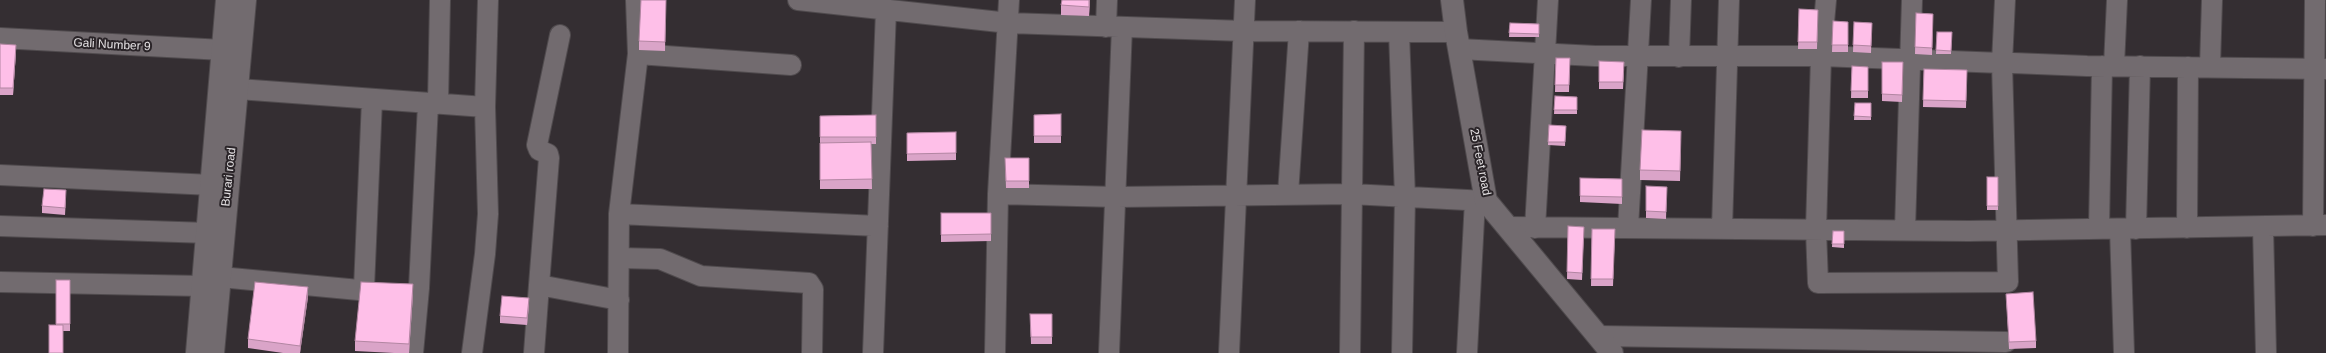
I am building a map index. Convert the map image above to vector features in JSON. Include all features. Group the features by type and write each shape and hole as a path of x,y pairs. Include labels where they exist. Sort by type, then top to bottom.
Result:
{"main road":[{"name":"Burari road","path":"213,353 208,232 227,0"},
{"name":"Burari road","path":"197,353 211,281 238,89 245,0"},
{"name":"25 Feet road","path":"1452,0 1481,200 1508,227 1612,353"}],"street":[{"path":"413,353 440,0"},
{"path":"472,353 485,254 488,214 485,107 488,0"},
{"path":"618,353 620,258 619,214 638,54 636,0"},
{"path":"798,0 886,10 915,7 1009,23 1244,31 1399,32 1544,54 1638,57 1822,56 2108,66 2321,69"},
{"path":"995,353 998,194 1009,23 1009,0"},
{"path":"1107,0 1114,27 1116,197 1109,353"},
{"path":"1229,353 1235,194 1245,0"},
{"path":"1535,228 1548,0"},
{"path":"1628,228 1641,0"},
{"path":"1679,57 1681,0"},
{"path":"1722,229 1729,57 1729,0"},
{"path":"1826,0 1822,56 1816,230 1818,283 2008,282 2002,63 2005,0"},
{"path":"1905,230 1909,59 1912,0"},
{"path":"2099,229 2108,66 2117,0"},
{"path":"2210,67 2212,0"},
{"path":"1508,227 2006,230 2319,226 2321,69 2315,0"},
{"path":"873,353 886,10"},
{"path":"1288,194 1299,31"},
{"path":"1350,353 1354,32"},
{"path":"1399,32 1405,197 1402,353"},
{"path":"534,353 549,158 548,154 539,150 537,145 560,35"},
{"name":"Gali Number 9","path":"0,38 223,50"},
{"path":"638,54 791,65"},
{"path":"2124,353 2128,229 2140,66"},
{"path":"2187,228 2188,67"},
{"path":"238,89 372,100 485,107"},
{"path":"0,282 211,281 359,290 364,288 372,100"},
{"path":"0,175 212,185"},
{"path":"998,194 1116,197 1235,194 1351,194 1481,200 1468,353"},
{"path":"619,214 878,226"},
{"path":"0,226 208,232"},
{"path":"2263,227 2266,353"},
{"path":"620,258 660,259 701,276 809,283 813,289 812,353"},
{"path":"539,285 619,300"},
{"path":"1598,336 2006,342"}],"building":[{"path":"641,0 666,0 665,42 639,41"},
{"path":"1062,0 1089,0 1089,7 1061,5"},
{"path":"1799,9 1818,10 1817,42 1798,42"},
{"path":"1916,13 1933,14 1932,48 1915,47"},
{"path":"1833,21 1848,22 1848,45 1832,45"},
{"path":"1854,22 1872,23 1871,46 1853,45"},
{"path":"1510,23 1539,24 1539,34 1509,33"},
{"path":"1937,32 1952,32 1951,51 1936,50"},
{"path":"0,44 16,45 13,88 0,88"},
{"path":"1556,58 1570,58 1569,85 1555,85"},
{"path":"1599,61 1624,62 1623,82 1599,82"},
{"path":"1882,62 1903,62 1902,95 1882,94"},
{"path":"1852,66 1868,67 1868,91 1851,91"},
{"path":"1924,69 1967,70 1966,101 1923,100"},
{"path":"1555,96 1577,97 1577,110 1554,110"},
{"path":"1855,103 1871,103 1871,117 1854,116"},
{"path":"1061,114 1061,136 1034,136 1034,115"},
{"path":"876,115 876,137 820,137 820,116"},
{"path":"1549,125 1566,126 1565,142 1548,142"},
{"path":"1642,130 1681,131 1680,171 1640,170"},
{"path":"956,132 956,153 907,154 907,133"},
{"path":"871,142 872,179 820,180 820,143"},
{"path":"1005,158 1029,158 1029,181 1006,181"},
{"path":"1987,177 1998,177 1998,206 1987,206"},
{"path":"1580,178 1622,179 1622,197 1580,196"},
{"path":"1646,186 1667,187 1666,212 1646,211"},
{"path":"44,189 66,190 65,208 42,206"},
{"path":"941,213 991,213 991,234 941,235"},
{"path":"1568,226 1584,227 1582,273 1567,272"},
{"path":"1592,229 1615,229 1613,279 1591,279"},
{"path":"1833,231 1844,231 1844,244 1832,244"},
{"path":"56,280 70,280 70,324 56,324"},
{"path":"255,282 308,287 300,346 248,339"},
{"path":"361,282 413,284 409,344 355,341"},
{"path":"2033,292 2036,341 2009,342 2006,294"},
{"path":"502,296 529,298 527,318 500,316"},
{"path":"1030,314 1052,314 1052,337 1031,337"},
{"path":"49,325 63,325 63,353 49,353"}]}
